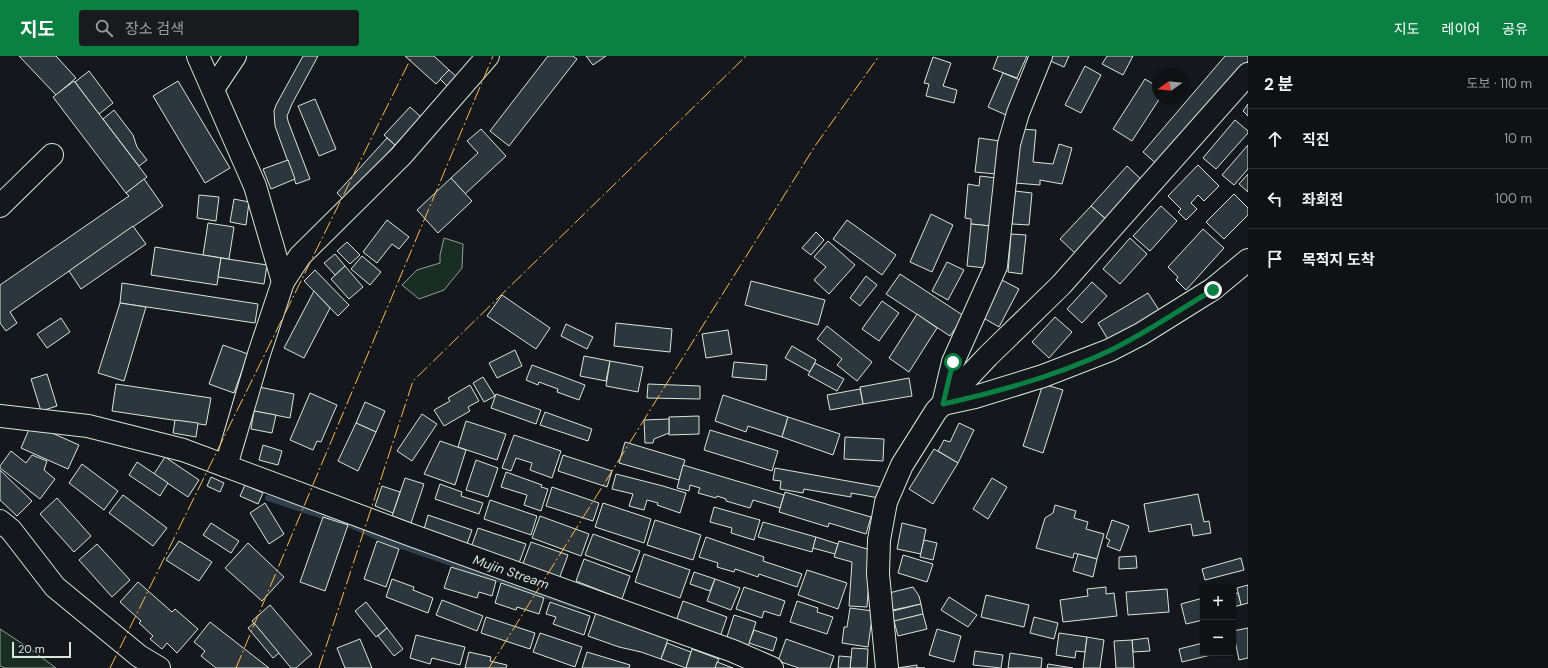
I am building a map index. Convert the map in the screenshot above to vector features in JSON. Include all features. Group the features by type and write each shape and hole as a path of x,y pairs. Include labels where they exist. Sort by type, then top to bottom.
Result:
{"street":[{"path":"198,56 255,186 283,282"},
{"path":"213,89 235,56"},
{"path":"226,466 259,354 283,282 300,256 401,156 488,56"},
{"path":"943,404 953,362 996,266 1009,144 1018,113 1040,56"},
{"path":"887,668 878,574 879,540 886,502 902,465 936,411 988,356 1061,285 1248,74"},
{"path":"0,206 52,155"},
{"path":"943,404 975,397 1043,376 1110,350 1141,334 1213,290 1248,260"},
{"path":"0,416 88,426 183,450 416,537 732,651 772,668"},
{"path":"5,526 55,587 139,656 160,668"}],"green space":[{"path":"444,238 463,244 462,268 444,290 419,299 402,285 417,270 440,263 440,255"},
{"path":"0,629 56,668 5,668 0,666"}],"building":[{"path":"19,56 56,56 76,78 56,95"},
{"path":"303,56 318,56 287,116 310,179 296,184 275,126 274,111"},
{"path":"405,56 434,56 449,70 436,84"},
{"path":"548,56 573,56 577,59 509,146 490,131"},
{"path":"586,56 606,56 593,65"},
{"path":"998,56 1027,56 1017,78 993,69"},
{"path":"1050,56 1069,56 1064,67 1048,60"},
{"path":"1107,56 1133,56 1123,75 1102,64"},
{"path":"1225,56 1248,56 1248,61 1158,165 1143,152 1184,104 1188,104 1188,99"},
{"path":"933,57 951,63 943,86 957,90 954,103 926,96 929,84 924,83"},
{"path":"1085,66 1101,75 1081,113 1065,105"},
{"path":"449,70 458,78 449,88 440,79"},
{"path":"89,71 113,103 99,114 75,82"},
{"path":"1003,73 1020,80 1006,115 988,107"},
{"path":"1145,79 1152,83 1152,104 1156,104 1132,141 1113,129"},
{"path":"74,81 147,177 126,193 53,97"},
{"path":"178,81 230,168 205,183 153,96"},
{"path":"315,99 336,149 319,156 298,106"},
{"path":"1248,104 1248,116 1243,111"},
{"path":"410,107 421,117 395,145 384,135"},
{"path":"114,110 133,135 137,147 147,160 139,166 103,119"},
{"path":"1235,120 1248,131 1248,133 1216,169 1203,158"},
{"path":"481,129 506,156 465,194 451,178 478,153 467,141"},
{"path":"1019,129 1036,130 1033,162 1053,164 1059,144 1072,148 1062,184 1040,180 1040,185 1015,183"},
{"path":"387,138 395,145 345,201 337,193"},
{"path":"979,138 1000,141 996,174 975,172"},
{"path":"1248,145 1248,169 1234,185 1222,175"},
{"path":"288,160 295,179 271,189 263,169"},
{"path":"1198,165 1219,186 1204,201 1198,195 1191,203 1197,209 1186,220 1178,212 1181,209 1168,196"},
{"path":"1127,166 1143,181 1108,221 1091,206"},
{"path":"1248,174 1248,192 1239,184"},
{"path":"980,176 996,178 991,226 971,224 971,219 965,218 968,184 979,186"},
{"path":"451,178 472,201 438,233 417,210"},
{"path":"144,179 163,206 10,312 17,323 6,331 0,323 0,285 129,196 126,193"},
{"path":"1015,191 1032,193 1029,225 1012,224"},
{"path":"1234,194 1248,208 1248,215 1224,239 1206,222"},
{"path":"199,195 219,197 216,221 197,218"},
{"path":"234,199 249,202 246,225 230,222"},
{"path":"1091,206 1108,221 1077,255 1060,239"},
{"path":"1161,206 1177,221 1150,251 1133,236"},
{"path":"931,214 953,225 932,272 910,262"},
{"path":"387,220 409,237 399,249 392,244 377,263 363,252"},
{"path":"847,220 896,255 882,275 833,239"},
{"path":"208,223 234,227 229,259 203,255"},
{"path":"971,224 991,226 986,268 967,266"},
{"path":"133,226 146,244 81,289 69,271"},
{"path":"1203,229 1224,248 1186,290 1176,280 1178,277 1168,267"},
{"path":"816,232 824,240 811,255 802,248"},
{"path":"1011,234 1026,235 1022,274 1008,272"},
{"path":"1130,238 1147,254 1120,284 1103,269"},
{"path":"828,241 855,265 829,294 814,280 826,267 814,257"},
{"path":"347,242 360,255 350,264 337,251"},
{"path":"155,247 221,258 217,285 151,275"},
{"path":"335,254 345,266 335,275 324,263"},
{"path":"362,256 381,272 370,285 351,269"},
{"path":"221,258 267,265 264,284 218,277"},
{"path":"947,262 964,270 948,300 932,291"},
{"path":"345,266 363,287 349,299 331,279"},
{"path":"315,270 349,305 338,316 304,281"},
{"path":"900,274 964,316 950,336 886,294"},
{"path":"866,276 877,285 860,306 850,298"},
{"path":"1000,279 1019,289 999,327 980,316"},
{"path":"751,281 825,300 818,325 745,305"},
{"path":"1092,282 1107,296 1082,323 1067,309"},
{"path":"122,283 258,304 255,323 120,303"},
{"path":"314,291 330,308 304,358 284,348"},
{"path":"1148,293 1159,310 1109,341 1098,323"},
{"path":"502,295 550,328 536,349 487,316"},
{"path":"882,301 899,313 879,341 862,329"},
{"path":"120,303 146,307 124,381 98,373"},
{"path":"917,314 937,328 909,372 889,358"},
{"path":"1055,317 1072,332 1049,358 1032,342"},
{"path":"61,318 70,332 47,348 37,334"},
{"path":"616,323 672,329 670,352 614,346"},
{"path":"566,324 593,337 587,349 561,336"},
{"path":"827,326 872,362 857,381 837,365 842,359 817,339"},
{"path":"728,330 732,354 706,358 702,334"},
{"path":"223,345 248,354 234,393 209,384"},
{"path":"792,346 816,360 810,372 785,358"},
{"path":"515,350 522,366 497,378 489,363"},
{"path":"584,356 610,361 606,381 580,376"},
{"path":"610,361 643,367 638,392 606,386"},
{"path":"734,362 767,365 766,380 732,377"},
{"path":"815,363 844,379 837,391 808,375"},
{"path":"532,365 585,385 579,400 557,392 558,389 539,382 538,385 526,380"},
{"path":"47,374 57,406 41,411 31,379"},
{"path":"483,377 495,396 484,402 473,383"},
{"path":"909,378 912,396 863,404 860,387"},
{"path":"116,384 211,398 206,425 112,411"},
{"path":"648,384 700,386 700,399 647,398"},
{"path":"1043,384 1063,390 1043,453 1023,446"},
{"path":"470,385 479,401 468,407 470,411 444,426 434,410 450,401 448,398"},
{"path":"254,386 294,394 290,418 249,410"},
{"path":"860,389 863,404 830,410 827,395"},
{"path":"310,393 337,405 321,442 317,441 313,450 290,440"},
{"path":"496,394 541,410 536,424 491,408"},
{"path":"723,395 788,417 782,437 748,426 746,432 715,421"},
{"path":"365,402 385,411 376,432 356,423"},
{"path":"254,411 276,415 272,433 251,429"},
{"path":"545,412 592,429 588,441 540,425"},
{"path":"422,414 437,424 412,461 397,451"},
{"path":"699,416 699,434 669,435 669,417"},
{"path":"788,417 840,434 833,455 782,437"},
{"path":"669,419 669,433 654,439 653,443 645,443 644,420"},
{"path":"175,420 198,423 196,437 173,433"},
{"path":"466,421 506,434 497,460 458,447"},
{"path":"356,423 376,432 358,471 338,461"},
{"path":"959,423 974,430 958,463 938,451 944,440 950,442"},
{"path":"30,427 41,432 43,429 79,445 68,469 21,448"},
{"path":"710,430 778,451 772,471 704,450"},
{"path":"514,435 561,451 552,478 530,470 532,463 516,458 511,471 502,468"},
{"path":"845,437 884,439 883,461 844,459"},
{"path":"440,441 466,450 455,485 424,474"},
{"path":"625,442 685,460 679,480 619,463"},
{"path":"263,445 282,451 278,465 259,460"},
{"path":"934,449 958,463 933,504 909,489"},
{"path":"11,451 26,463 32,455 47,461 44,470 55,479 40,499 0,468"},
{"path":"563,455 612,471 607,487 558,471"},
{"path":"165,457 199,480 188,497 154,474"},
{"path":"476,460 498,468 488,497 466,490"},
{"path":"137,462 168,483 160,496 129,475"},
{"path":"82,464 118,491 104,510 69,483"},
{"path":"683,465 784,495 780,508 753,500 750,508 726,501 726,499 717,496 716,498 698,493 700,488 690,485 689,491 677,488"},
{"path":"775,468 881,487 879,498 851,493 851,497 804,489 803,493 780,489 781,481 773,480"},
{"path":"0,470 32,501 17,516 0,500"},
{"path":"506,472 542,485 541,487 548,489 541,511 524,505 527,495 501,487"},
{"path":"616,474 686,493 680,513 657,505 658,503 647,500 644,510 629,506 633,494 612,489"},
{"path":"211,477 224,483 220,492 207,486"},
{"path":"405,478 424,484 411,523 392,516"},
{"path":"992,478 1007,487 988,519 973,509"},
{"path":"440,484 462,492 461,496 483,503 479,514 435,499"},
{"path":"245,485 263,493 258,504 240,496"},
{"path":"382,486 400,492 393,513 375,506"},
{"path":"552,487 599,503 593,521 546,506"},
{"path":"785,492 871,517 866,534 829,523 828,527 779,512"},
{"path":"1198,494 1204,522 1209,521 1211,533 1193,536 1191,524 1149,532 1144,504"},
{"path":"123,495 167,528 153,546 109,513"},
{"path":"57,498 91,536 74,552 40,514"},
{"path":"490,500 537,516 531,535 484,519"},
{"path":"265,503 284,534 269,544 250,513"},
{"path":"603,503 651,519 644,543 595,527"},
{"path":"1055,505 1076,511 1074,518 1088,522 1086,529 1104,534 1097,559 1074,553 1073,558 1036,548 1045,518 1053,513"},
{"path":"714,507 760,520 754,540 731,533 732,528 710,522"},
{"path":"428,515 472,530 467,544 423,533"},
{"path":"540,516 589,534 581,556 532,538"},
{"path":"323,517 348,525 325,591 300,582"},
{"path":"655,520 701,535 693,560 647,545"},
{"path":"1112,520 1129,526 1120,551 1107,546 1110,540 1106,538"},
{"path":"763,522 816,537 812,552 758,537"},
{"path":"211,523 239,541 231,553 203,535"},
{"path":"902,523 926,529 921,554 897,549"},
{"path":"478,528 526,544 518,566 470,550"},
{"path":"593,534 640,551 632,572 585,555"},
{"path":"706,537 764,557 763,561 802,574 797,587 759,574 758,577 735,569 734,572 717,567 718,563 699,557"},
{"path":"816,537 838,544 835,554 813,548"},
{"path":"924,540 937,543 933,560 920,557"},
{"path":"179,541 212,562 199,581 166,560"},
{"path":"377,541 399,549 386,587 364,579"},
{"path":"839,541 871,550 867,607 849,606 852,562 834,557"},
{"path":"531,542 568,555 559,579 522,566"},
{"path":"248,543 284,577 262,601 225,568"},
{"path":"97,544 130,580 112,597 79,560"},
{"path":"644,554 690,570 680,598 635,582"},
{"path":"1078,554 1097,559 1093,577 1073,571"},
{"path":"903,555 933,564 927,582 898,573"},
{"path":"1136,556 1137,568 1119,569 1119,557"},
{"path":"1241,558 1244,570 1205,580 1202,569"},
{"path":"584,559 630,576 622,599 576,581"},
{"path":"451,567 496,581 492,596 479,592 477,598 444,588"},
{"path":"807,570 847,583 838,609 798,595"},
{"path":"694,572 715,579 710,591 690,584"},
{"path":"392,579 414,587 413,590 433,598 428,613 386,597"},
{"path":"715,579 740,588 731,610 707,601"},
{"path":"138,582 172,612 175,609 198,629 177,653 167,643 162,649 150,639 153,636 139,623 141,621 120,602"},
{"path":"501,583 544,598 539,614 517,607 516,610 495,603"},
{"path":"1248,585 1248,603 1241,605 1237,588"},
{"path":"744,587 785,601 780,616 764,611 762,618 736,609"},
{"path":"913,587 919,596 921,604 893,610 889,593"},
{"path":"1106,587 1106,594 1114,593 1117,616 1063,622 1060,600 1088,596 1087,589"},
{"path":"1167,589 1169,612 1128,615 1126,592"},
{"path":"1236,593 1238,593 1241,605 1236,606"},
{"path":"986,595 1029,605 1024,627 981,617"},
{"path":"949,597 977,615 968,627 941,610"},
{"path":"1200,599 1200,621 1186,624 1181,604"},
{"path":"442,600 483,616 477,631 436,615"},
{"path":"683,601 727,617 720,637 676,621"},
{"path":"797,601 818,608 817,612 833,617 827,634 790,622"},
{"path":"366,602 387,628 376,637 355,611"},
{"path":"550,602 590,616 584,635 553,624 556,617 546,614"},
{"path":"921,604 923,614 892,622 889,612"},
{"path":"270,605 312,654 296,668 291,668 252,621"},
{"path":"850,608 873,611 868,647 842,643 844,627 847,627"},
{"path":"596,613 668,639 661,659 588,636"},
{"path":"923,614 927,629 898,636 894,621"},
{"path":"734,615 756,622 748,647 726,640"},
{"path":"486,617 535,633 530,649 481,633"},
{"path":"1034,617 1058,623 1054,639 1030,633"},
{"path":"210,622 269,668 216,668 201,656 205,651 194,642"},
{"path":"254,623 279,653 273,658 248,628"},
{"path":"387,628 403,649 394,656 378,636"},
{"path":"1248,628 1248,658 1239,660 1236,646 1236,630"},
{"path":"937,629 961,636 954,662 929,655"},
{"path":"754,630 777,638 773,651 749,643"},
{"path":"540,633 582,647 575,667 533,652"},
{"path":"1059,633 1087,637 1085,652 1076,651 1075,658 1056,655"},
{"path":"416,635 465,647 460,665 432,658 430,664 410,658"},
{"path":"1087,637 1104,640 1100,668 1083,668"},
{"path":"1148,638 1150,651 1133,652 1132,640"},
{"path":"360,639 372,668 345,668 337,648"},
{"path":"786,639 834,656 830,668 799,668 778,661"},
{"path":"1132,640 1134,668 1116,668 1114,641"},
{"path":"667,643 691,652 686,668 661,659"},
{"path":"1200,644 1200,656 1207,656 1182,662 1179,649"},
{"path":"852,648 868,649 867,668 850,668"},
{"path":"692,649 719,659 715,668 686,668"},
{"path":"975,651 1003,655 1001,668 973,665"},
{"path":"469,652 491,657 490,661 507,665 506,668 465,668"},
{"path":"587,652 630,665 629,668 582,668"},
{"path":"1010,653 1042,658 1041,668 1008,668"},
{"path":"839,656 851,657 850,668 838,668"},
{"path":"717,662 733,668 715,668"},
{"path":"1048,664 1073,668 1047,668"},
{"path":"917,665 917,668 897,668"}],"waterway":[{"name":"Mujin Stream","path":"268,498 353,526 387,541 579,607"}],"power":[{"path":"110,668 412,56"},
{"path":"236,668 493,56"},
{"path":"319,668 413,381 746,56"},
{"path":"489,668 815,146 879,56"}],"route":[{"path":"953,362 943,404 975,397 1081,363 1141,334 1213,290"}]}
